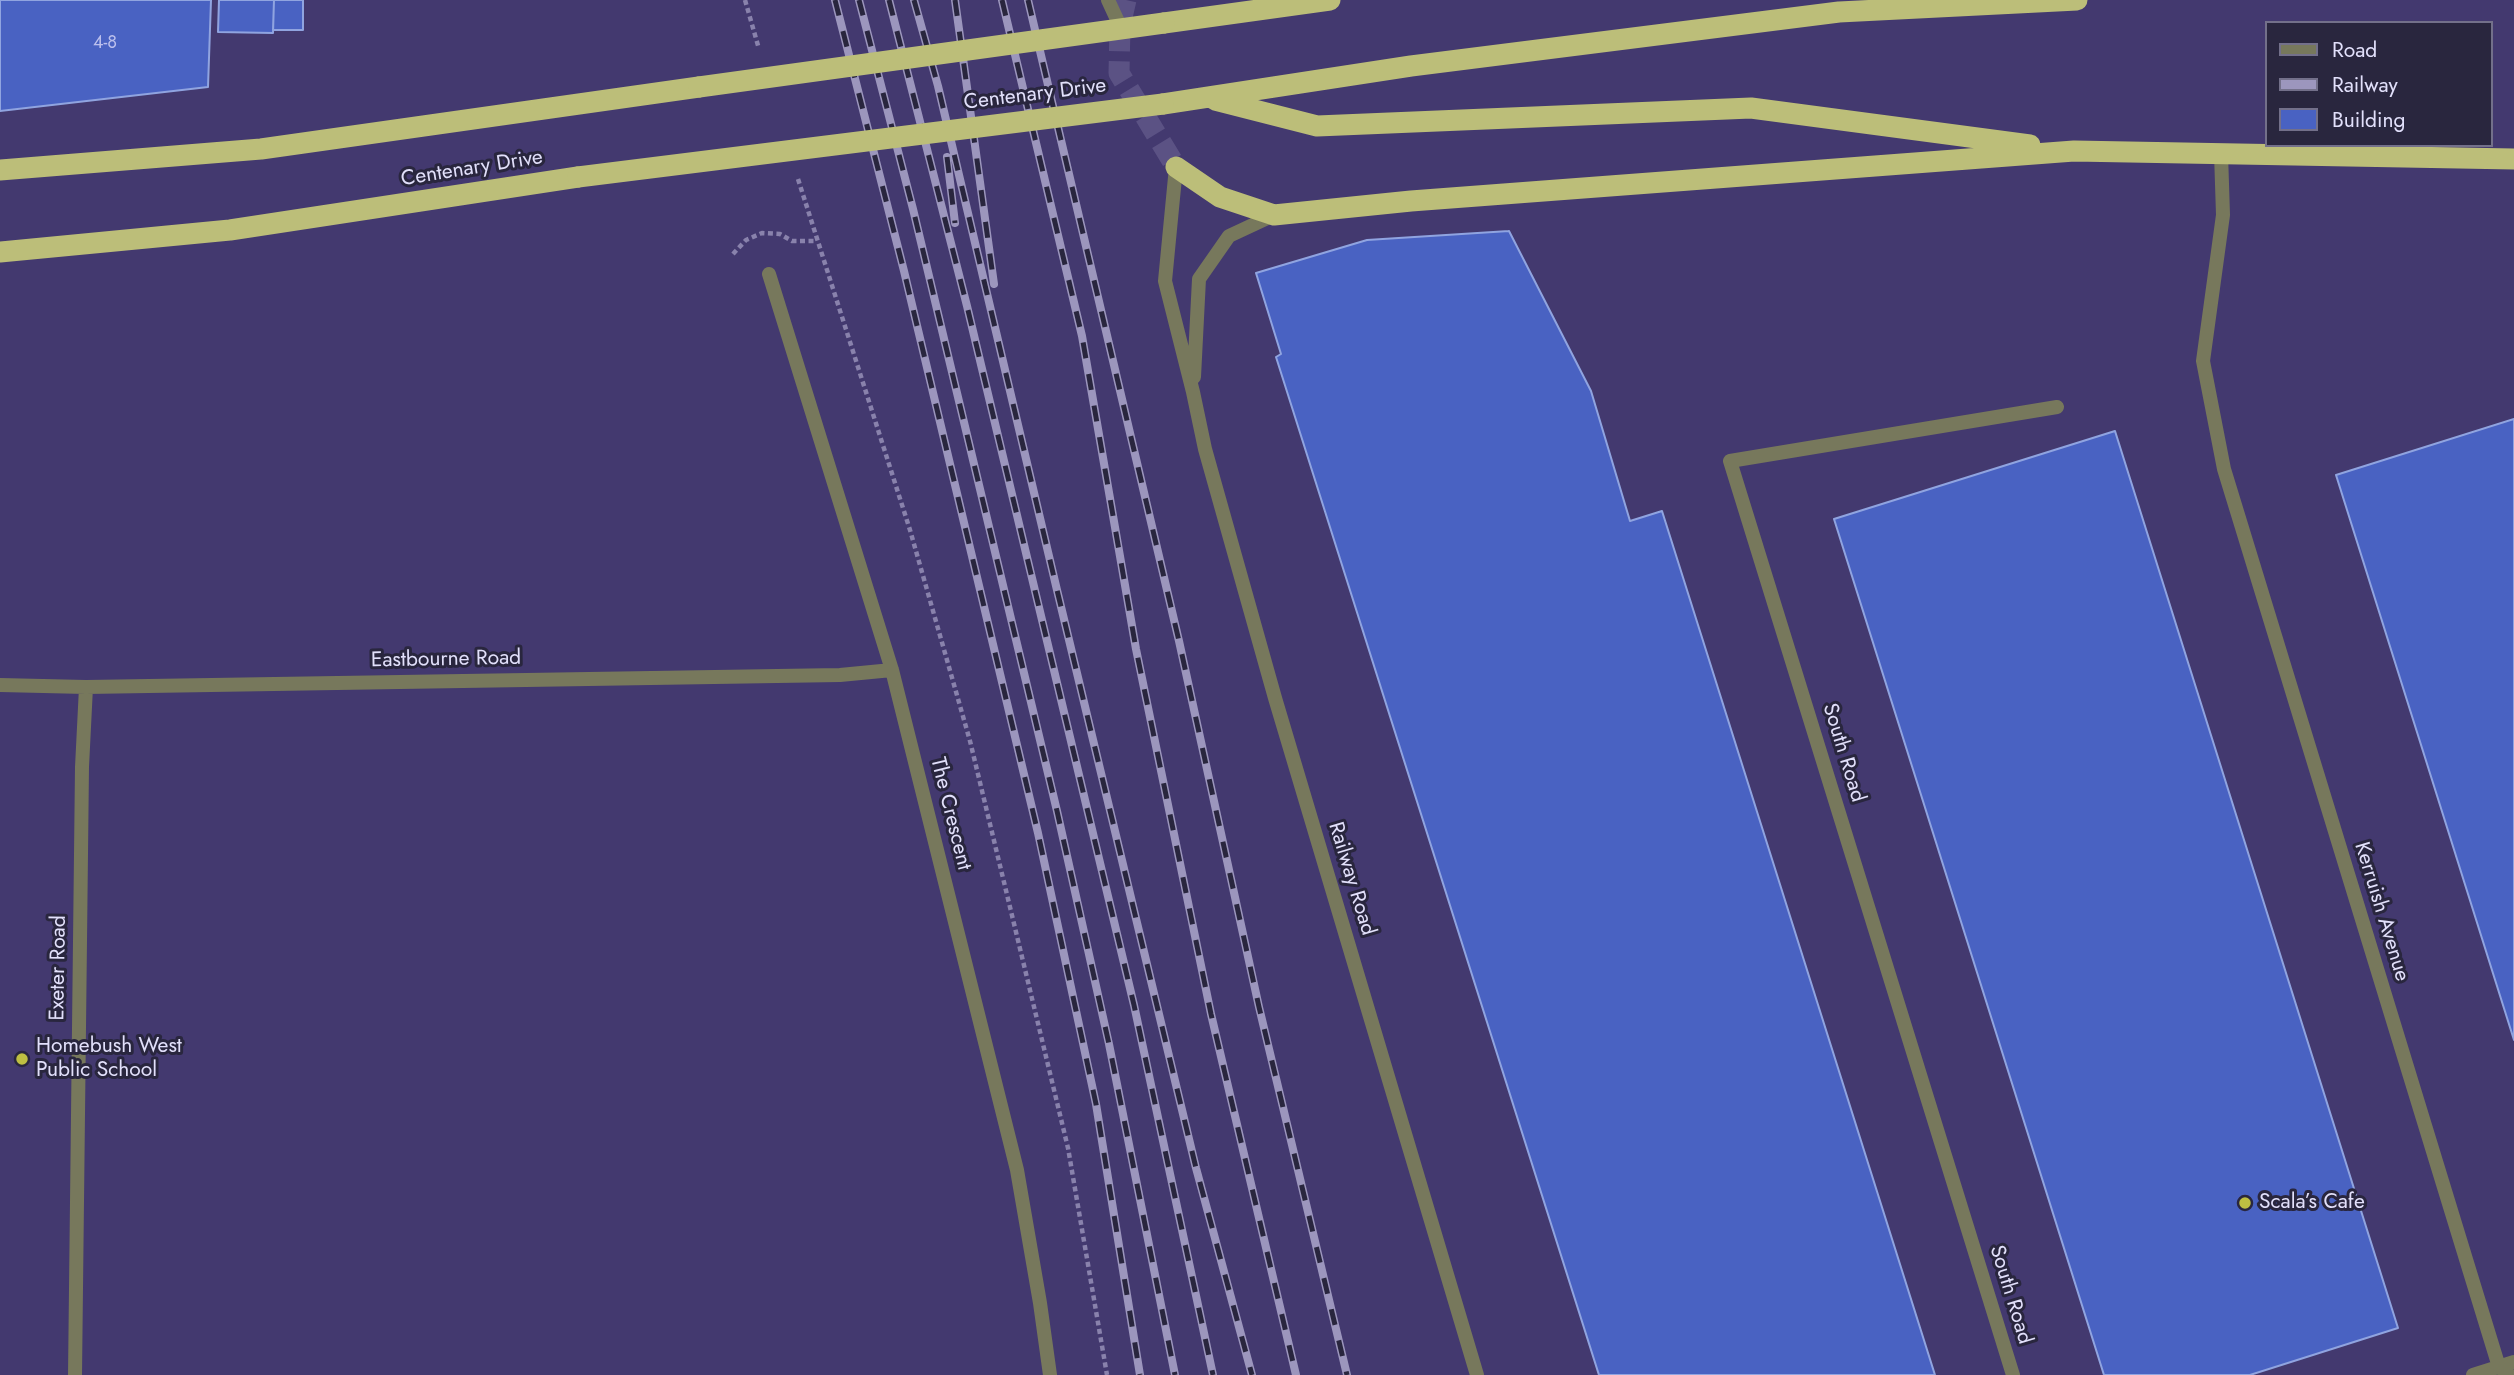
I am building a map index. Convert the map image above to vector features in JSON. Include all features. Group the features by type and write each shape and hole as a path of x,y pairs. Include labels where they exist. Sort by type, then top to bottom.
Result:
{"highway":[{"path":"0,170 261,149 1330,0"},
{"name":"Centenary Drive","path":"0,252 230,230 578,177 1207,98 1411,66 1839,12 2077,0"},
{"path":"1207,98 1317,126 1751,108 2074,151"},
{"path":"1176,166 1220,197 1274,215 1411,201 2074,151 2514,159"}],"street":[{"path":"1108,0 1120,26"},
{"name":"Kerruish Avenue","path":"2221,153 2222,215 2203,361 2224,469 2504,1371"},
{"name":"Railway Road","path":"1176,166 1165,281 1194,393 1205,449 1275,698 1478,1375"},
{"name":"Railway Road","path":"1194,393 1199,279 1229,236 1274,215"},
{"name":"The Crescent","path":"769,274 892,670 1017,1170 1050,1375"},
{"name":"South Road","path":"2013,1375 1730,461 2057,407"},
{"name":"Eastbourne Road","path":"0,685 86,687 840,675 892,670"},
{"name":"Exeter Road","path":"75,1375 82,767 86,687"},
{"path":"2473,1375 2504,1371 2514,1362"}],"path":[{"path":"733,254 746,240 762,233 780,234 792,241 817,241"},
{"path":"822,260 910,530 970,741 1068,1149 1107,1375"}],"building":[{"path":"0,0 211,0 208,87 0,111"},
{"path":"219,0 274,0 273,33 218,32"},
{"path":"274,0 303,0 303,30 273,30"},
{"path":"1509,231 1591,391 1630,521 1662,511 1935,1375 1599,1375 1276,357 1281,354 1256,273 1367,240"},
{"path":"2514,419 2514,1040 2336,475"},
{"path":"2115,431 2398,1328 2250,1375 2104,1375 1834,519"}],"tunnel":[{"path":"1126,0 1120,26 1119,73 1176,167"}],"railway":[{"path":"835,0 904,271 1038,833 1096,1104 1140,1375"},
{"path":"859,0 913,209 1057,811 1109,1044 1175,1375"},
{"path":"889,0 967,306 1134,1005 1213,1375"},
{"path":"914,0 938,86 1196,1168 1252,1375"},
{"path":"955,0 994,284"},
{"path":"1002,0 1082,336 1136,649 1211,1014 1296,1375"},
{"path":"1028,0 1179,641 1259,1007 1347,1375"},
{"path":"947,157 955,223"}],"place":[{"name":"Homebush West Public School","path":"22,1059"},
{"name":"Scala’s Cafe","path":"2245,1203"}]}
